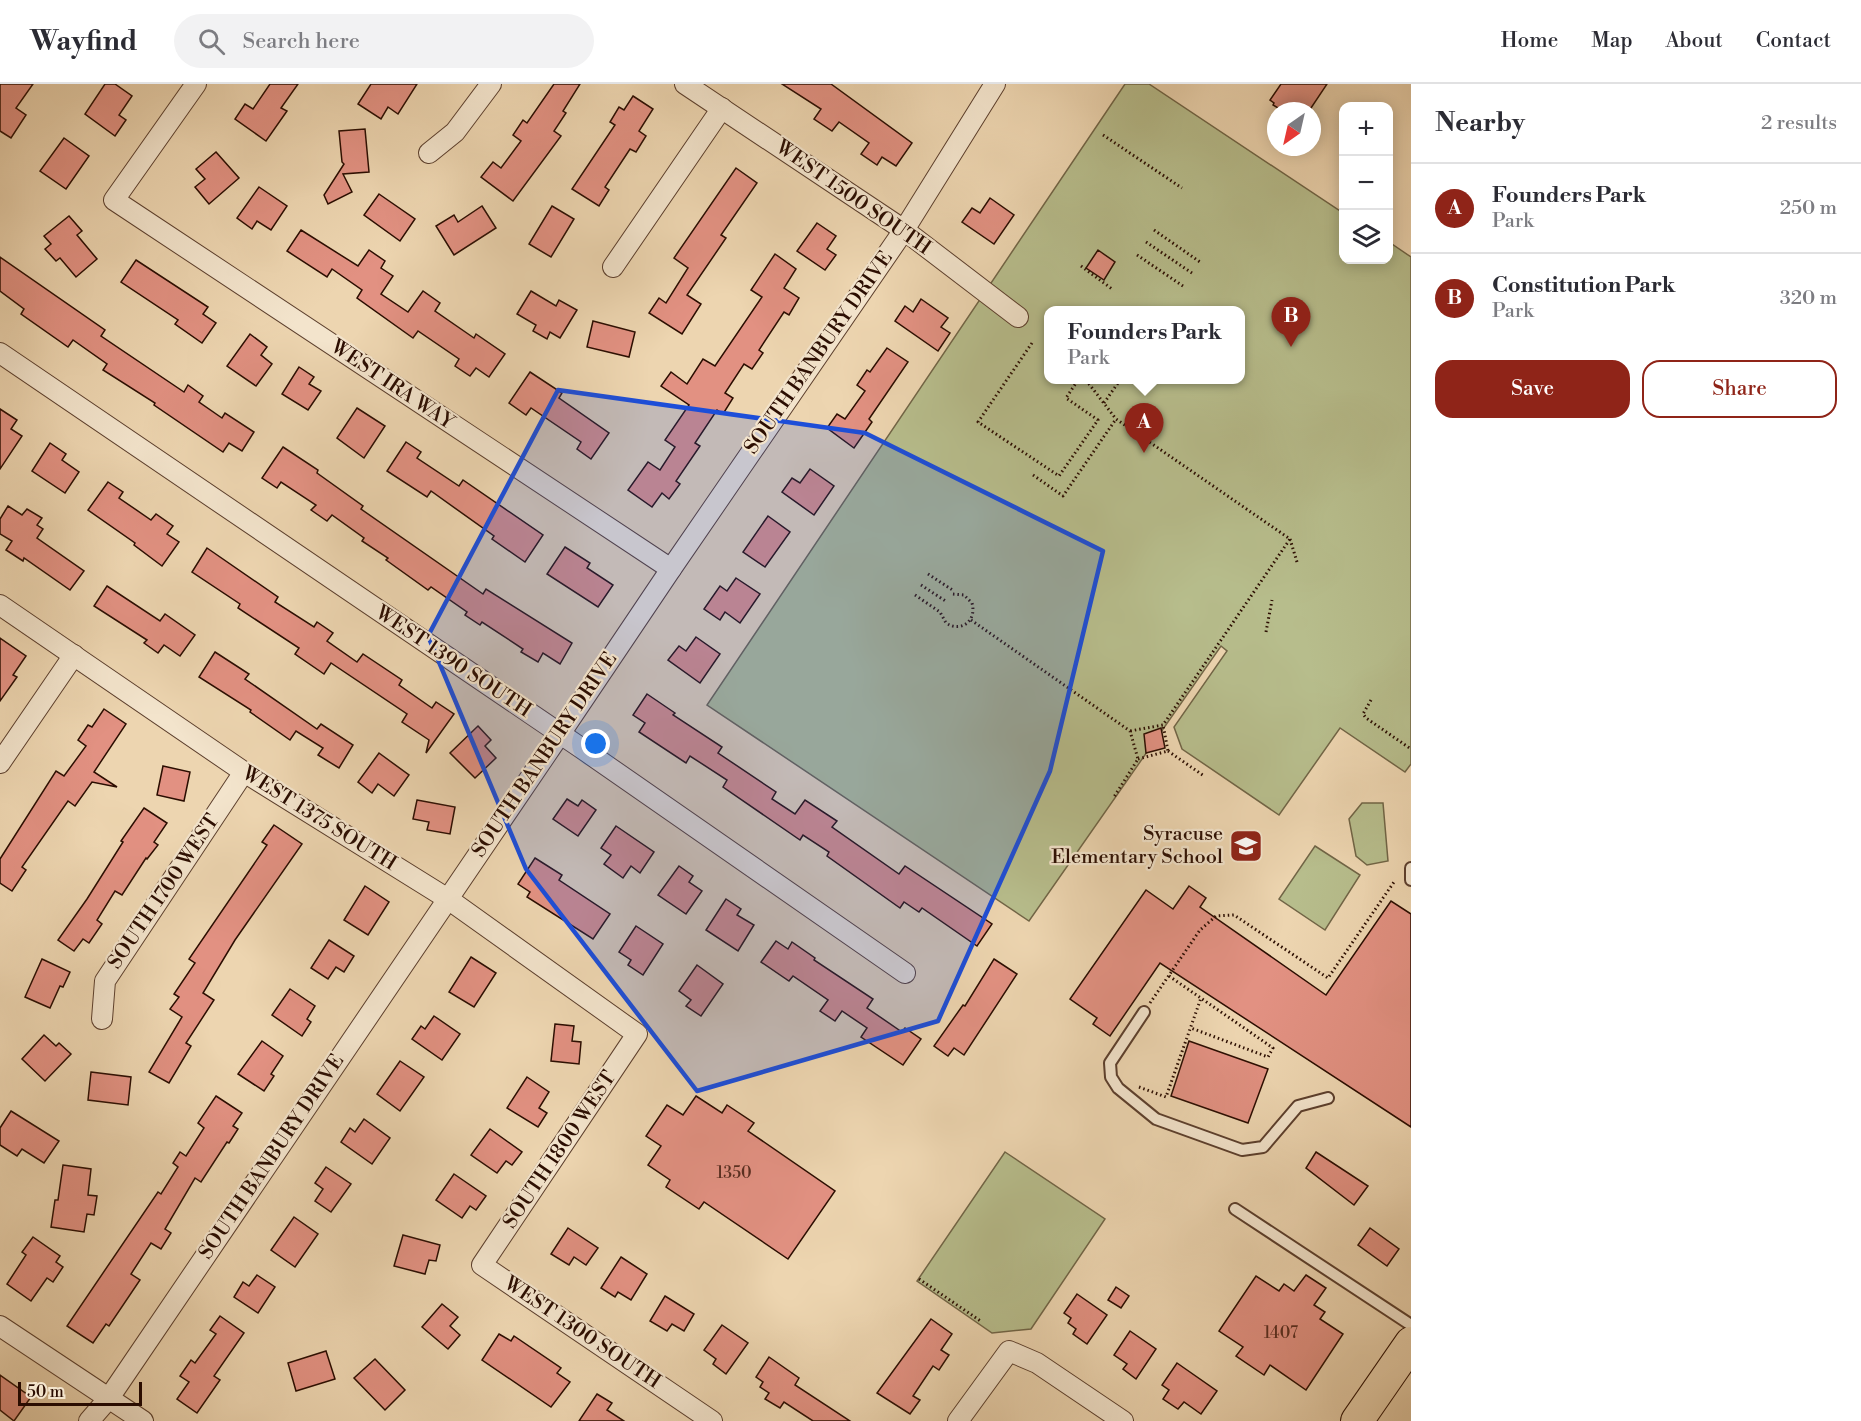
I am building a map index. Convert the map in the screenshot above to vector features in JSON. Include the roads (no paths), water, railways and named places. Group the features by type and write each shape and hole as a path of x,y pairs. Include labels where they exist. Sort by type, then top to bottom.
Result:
{"main road":[{"path":"1357,1421 1411,1343"}],"street":[{"name":"WEST IRA WAY","path":"196,84 114,200 670,569"},
{"path":"429,153 454,132 491,84"},
{"name":"WEST 1500 SOUTH","path":"685,84 903,230 1018,317"},
{"name":"SOUTH BANBURY DRIVE","path":"89,1421 109,1398 561,734 670,569 903,230 995,84"},
{"path":"613,267 722,108"},
{"name":"WEST 1390 SOUTH","path":"0,353 561,734 905,973"},
{"name":"WEST 1375 SOUTH","path":"0,604 244,772 448,899 637,1034"},
{"path":"0,763 74,655"},
{"name":"SOUTH 1700 WEST","path":"102,1019 105,981 244,772"},
{"name":"SOUTH 1800 WEST","path":"482,1265 637,1034"},
{"name":"WEST 1300 SOUTH","path":"482,1265 712,1421"},
{"path":"0,1326 143,1421"},
{"path":"958,1421 1010,1351 1037,1363 1123,1421"}],"lane":[{"path":"1411,868 1411,880"},
{"path":"1144,1012 1110,1063 1111,1077 1118,1088 1156,1119 1242,1150 1263,1147 1298,1106 1328,1098"},
{"path":"1235,1209 1411,1325"}],"place":[{"name":"Constitution Park","path":"1291,347"},
{"name":"Founders Park","path":"1144,453"},
{"name":"Syracuse Elementary School","path":"1246,846"}]}
